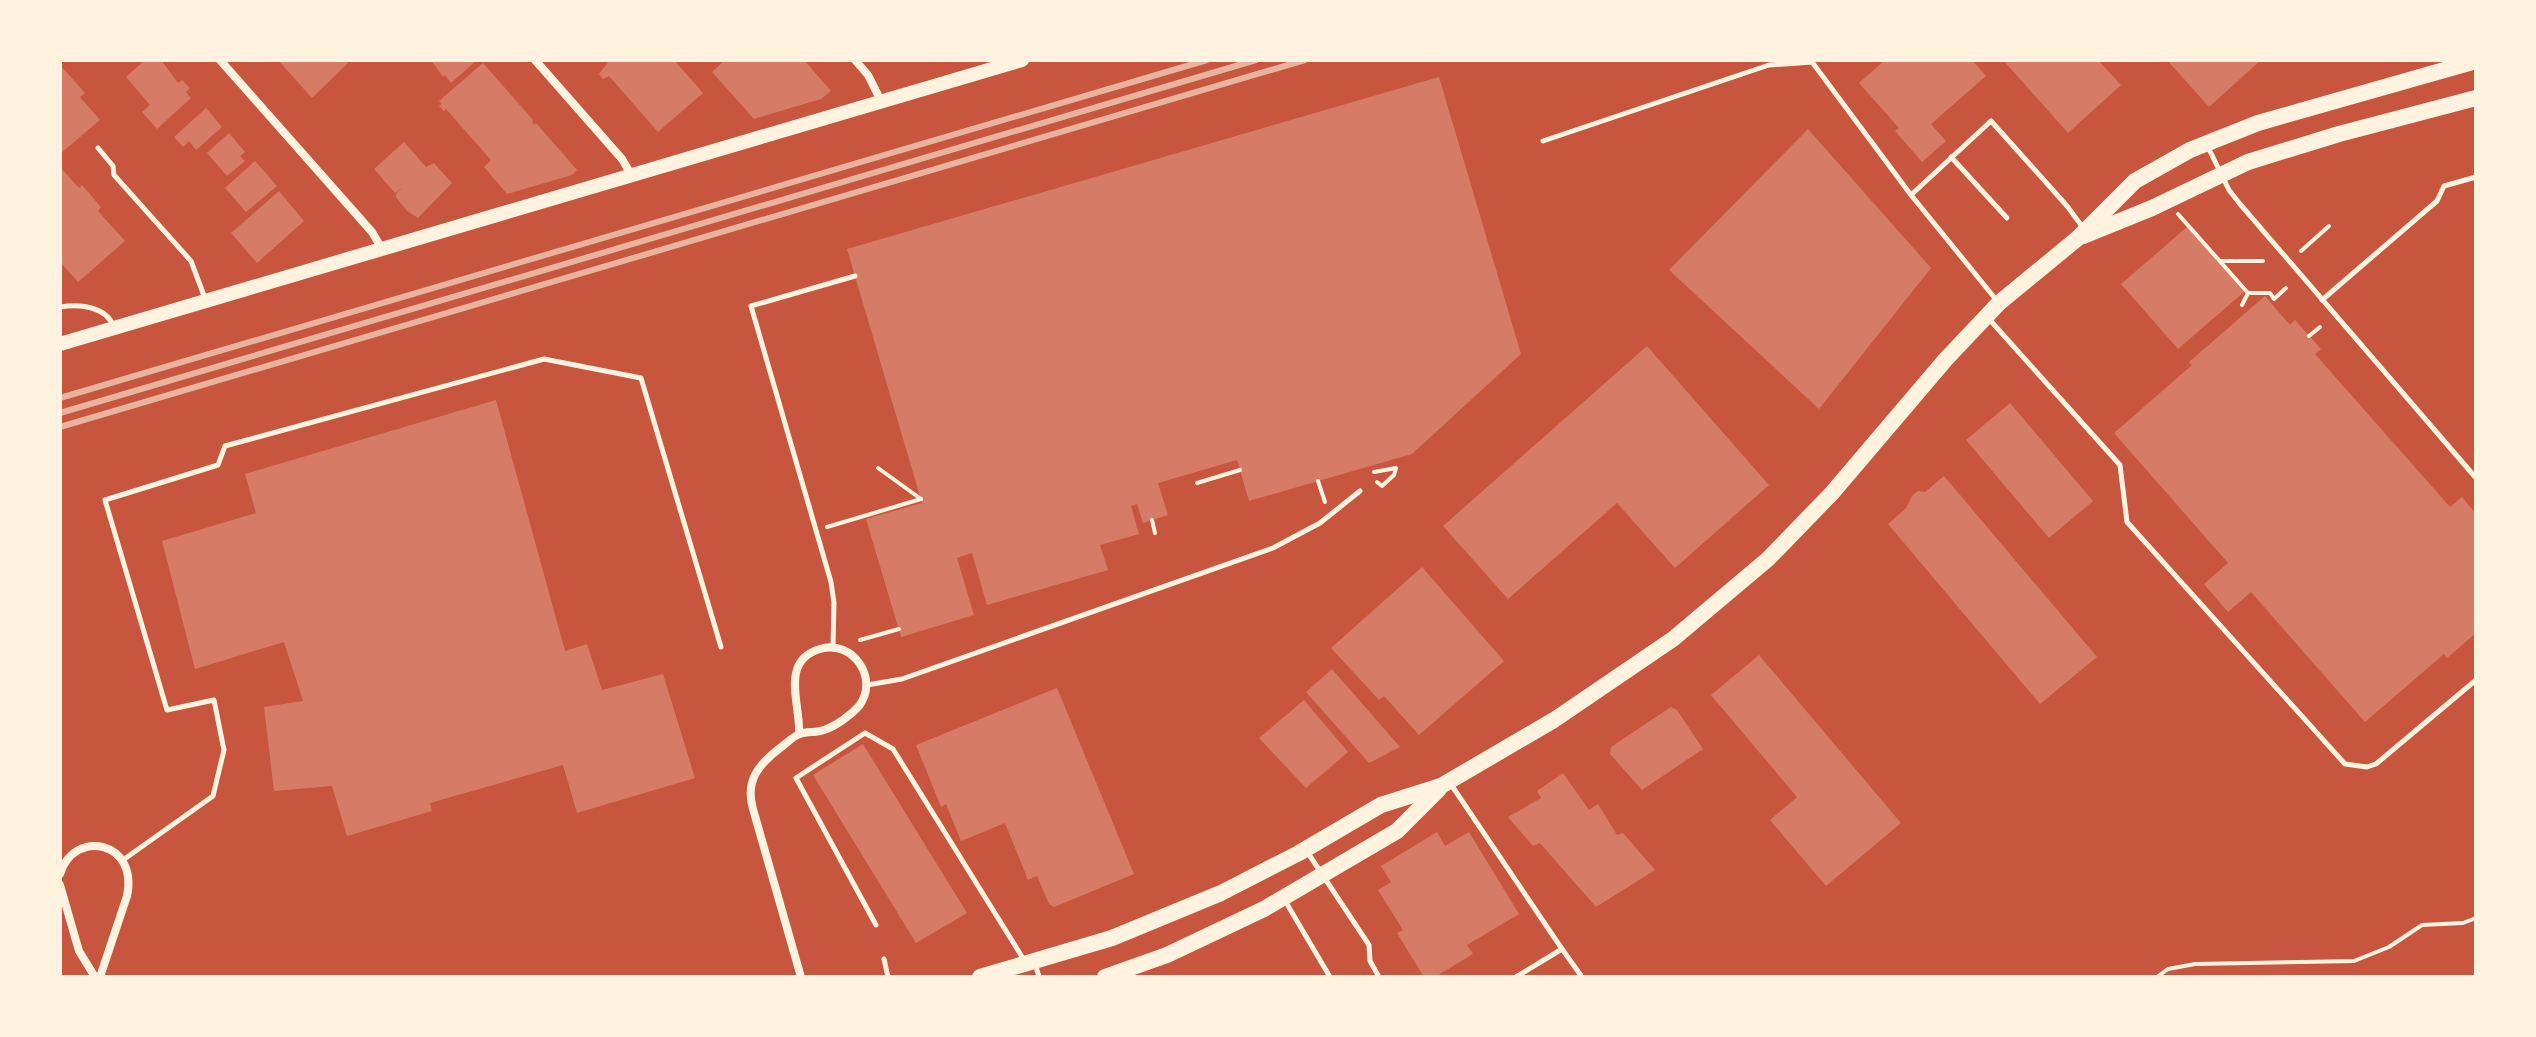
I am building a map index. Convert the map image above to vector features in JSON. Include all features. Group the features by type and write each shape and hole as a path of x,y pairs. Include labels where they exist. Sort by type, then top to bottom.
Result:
{"main road":[{"path":"1105,977 1216,933 1284,898 1397,831 1445,784 1622,676 1690,625 1749,576 1832,493 1999,303 2081,234 2135,181 2229,133 2287,113 2476,61"},
{"path":"2081,234 2152,208 2220,174 2296,147 2476,98"},
{"path":"980,977 1033,968 1173,914 1247,880 1381,805 1445,784"}],"street":[{"path":"220,60 372,232 382,249"},
{"path":"535,60 622,159 632,177"},
{"path":"855,60 868,75 881,101"},
{"path":"60,344 1022,60"},
{"path":"799,734 793,681 796,669 811,652 833,647 854,656 862,666 866,686 862,702 825,730 799,734 760,765 751,781 751,801 801,977"},
{"path":"60,874 68,857 89,847 108,849 127,867 129,884 97,977"},
{"path":"60,885 79,951 97,977"}],"lane":[{"path":"1543,141 1769,65 1813,61 1911,195 1999,303"},
{"path":"1911,195 1991,121 2067,206 2081,234"},
{"path":"2207,144 2220,174 2240,204 2476,478"},
{"path":"98,148 113,166 114,175 191,261 207,302"},
{"path":"1951,157 2007,218"},
{"path":"2322,300 2437,201 2444,186 2476,177"},
{"path":"833,647 831,582 751,306 855,276"},
{"path":"60,307 96,309 109,317 115,328"},
{"path":"1986,316 2120,465 2127,522 2345,764 2356,767 2376,764 2476,680"},
{"path":"123,860 213,796 224,750 214,700 167,710 105,500 218,465 225,446 544,359 641,378 721,647"},
{"path":"2470,471 2476,466"},
{"path":"866,686 902,679 1273,548 1320,523 1360,491"},
{"path":"876,925 796,778 865,733 893,749 1033,968"},
{"path":"1445,784 1582,977"},
{"path":"1306,849 1369,945 1370,961 1379,977"},
{"path":"1284,898 1330,977"},
{"path":"1516,977 1562,949"},
{"path":"884,959 888,977"}],"path":[{"path":"2177,212 2248,293 2270,293 2274,299 2286,288"},
{"path":"2301,251 2329,226"},
{"path":"2220,261 2263,261"},
{"path":"2242,305 2248,293"},
{"path":"2309,336 2320,327"},
{"path":"1372,466 1377,482 1382,486 1394,475 1396,468 1374,472"},
{"path":"832,525 921,499 878,468"},
{"path":"1197,483 1240,470"},
{"path":"1318,481 1326,507"},
{"path":"1370,489 1377,482"},
{"path":"1152,520 1155,533"},
{"path":"860,640 899,629"},
{"path":"2157,977 2168,969 2195,964 2354,961 2389,947 2422,925 2463,923 2476,918"}],"building":[{"path":"145,60 161,60 178,83 182,80 190,88 186,92 191,98 157,129 142,112 150,105 126,77"},
{"path":"278,60 345,60 348,63 312,98"},
{"path":"431,60 477,60 451,83"},
{"path":"610,60 674,60 703,93 658,132 609,76 603,79 599,74"},
{"path":"725,60 804,60 831,91 821,99 754,119 712,72"},
{"path":"1885,60 1972,60 1986,76 1931,124 1946,141 1922,162 1895,131 1899,128 1859,83"},
{"path":"2003,60 2098,60 2121,85 2068,133"},
{"path":"2167,60 2261,60 2209,107"},
{"path":"483,63 533,120 534,125 536,123 577,170 572,175 507,194 484,167 491,160 446,109 444,111 439,106 442,104 439,101"},
{"path":"60,65 85,93 80,97 100,120 60,154"},
{"path":"1439,77 1521,354 1412,454 1249,501 1237,460 1158,483 1168,515 1143,523 1137,504 1131,506 1139,534 1100,545 1108,570 987,605 972,553 957,558 974,615 901,637 866,519 922,503 847,249"},
{"path":"206,108 222,127 196,150 189,141 183,147 174,137"},
{"path":"1808,129 1931,268 1819,409 1669,270"},
{"path":"229,133 245,152 240,156 245,161 227,176 207,153"},
{"path":"404,142 426,167 434,163 452,183 418,218 407,211 396,197 402,188 395,193 374,169"},
{"path":"255,161 277,186 246,212 225,188"},
{"path":"60,167 79,188 82,185 101,207 98,211 125,241 78,282 60,262"},
{"path":"279,191 304,221 257,263 231,233"},
{"path":"2187,227 2244,292 2178,349 2121,284"},
{"path":"2265,296 2290,325 2295,320 2321,349 2315,354 2450,507 2462,497 2476,514 2476,633 2447,658 2444,654 2365,722 2251,592 2228,612 2204,584 2228,563 2114,433"},
{"path":"1647,346 1769,485 1675,568 1617,503 1508,599 1443,526"},
{"path":"496,400 565,651 587,644 602,690 663,674 695,778 577,813 563,765 430,803 432,811 347,836 332,786 274,791 264,707 303,701 284,642 195,669 162,541 256,513 245,474"},
{"path":"2010,403 2093,501 2049,538 1966,440"},
{"path":"1944,476 2097,657 2040,704 1888,524 1906,508 1912,496 1918,491 1925,492"},
{"path":"1422,567 1504,661 1419,735 1384,696 1379,700 1331,648"},
{"path":"1759,655 1901,823 1826,886 1770,820 1797,797 1711,695"},
{"path":"1332,669 1400,747 1369,763 1306,692"},
{"path":"1057,688 1134,874 1054,907 1049,904 1037,876 1028,880 1005,823 961,841 946,804 941,807 916,745"},
{"path":"1304,700 1348,752 1306,788 1259,738"},
{"path":"1671,707 1677,710 1703,749 1642,790 1610,754 1611,747"},
{"path":"863,744 967,913 916,943 813,775"},
{"path":"1563,773 1589,810 1598,804 1617,835 1623,833 1655,870 1596,907 1540,843 1533,846 1508,817 1541,798 1537,791"},
{"path":"1437,832 1445,846 1469,832 1519,914 1467,945 1473,954 1435,977 1424,977 1397,933 1403,930 1378,890 1391,882 1381,866"}],"railway":[{"path":"60,398 1207,60"},
{"path":"60,413 1256,60"},
{"path":"60,427 1305,60"}]}
